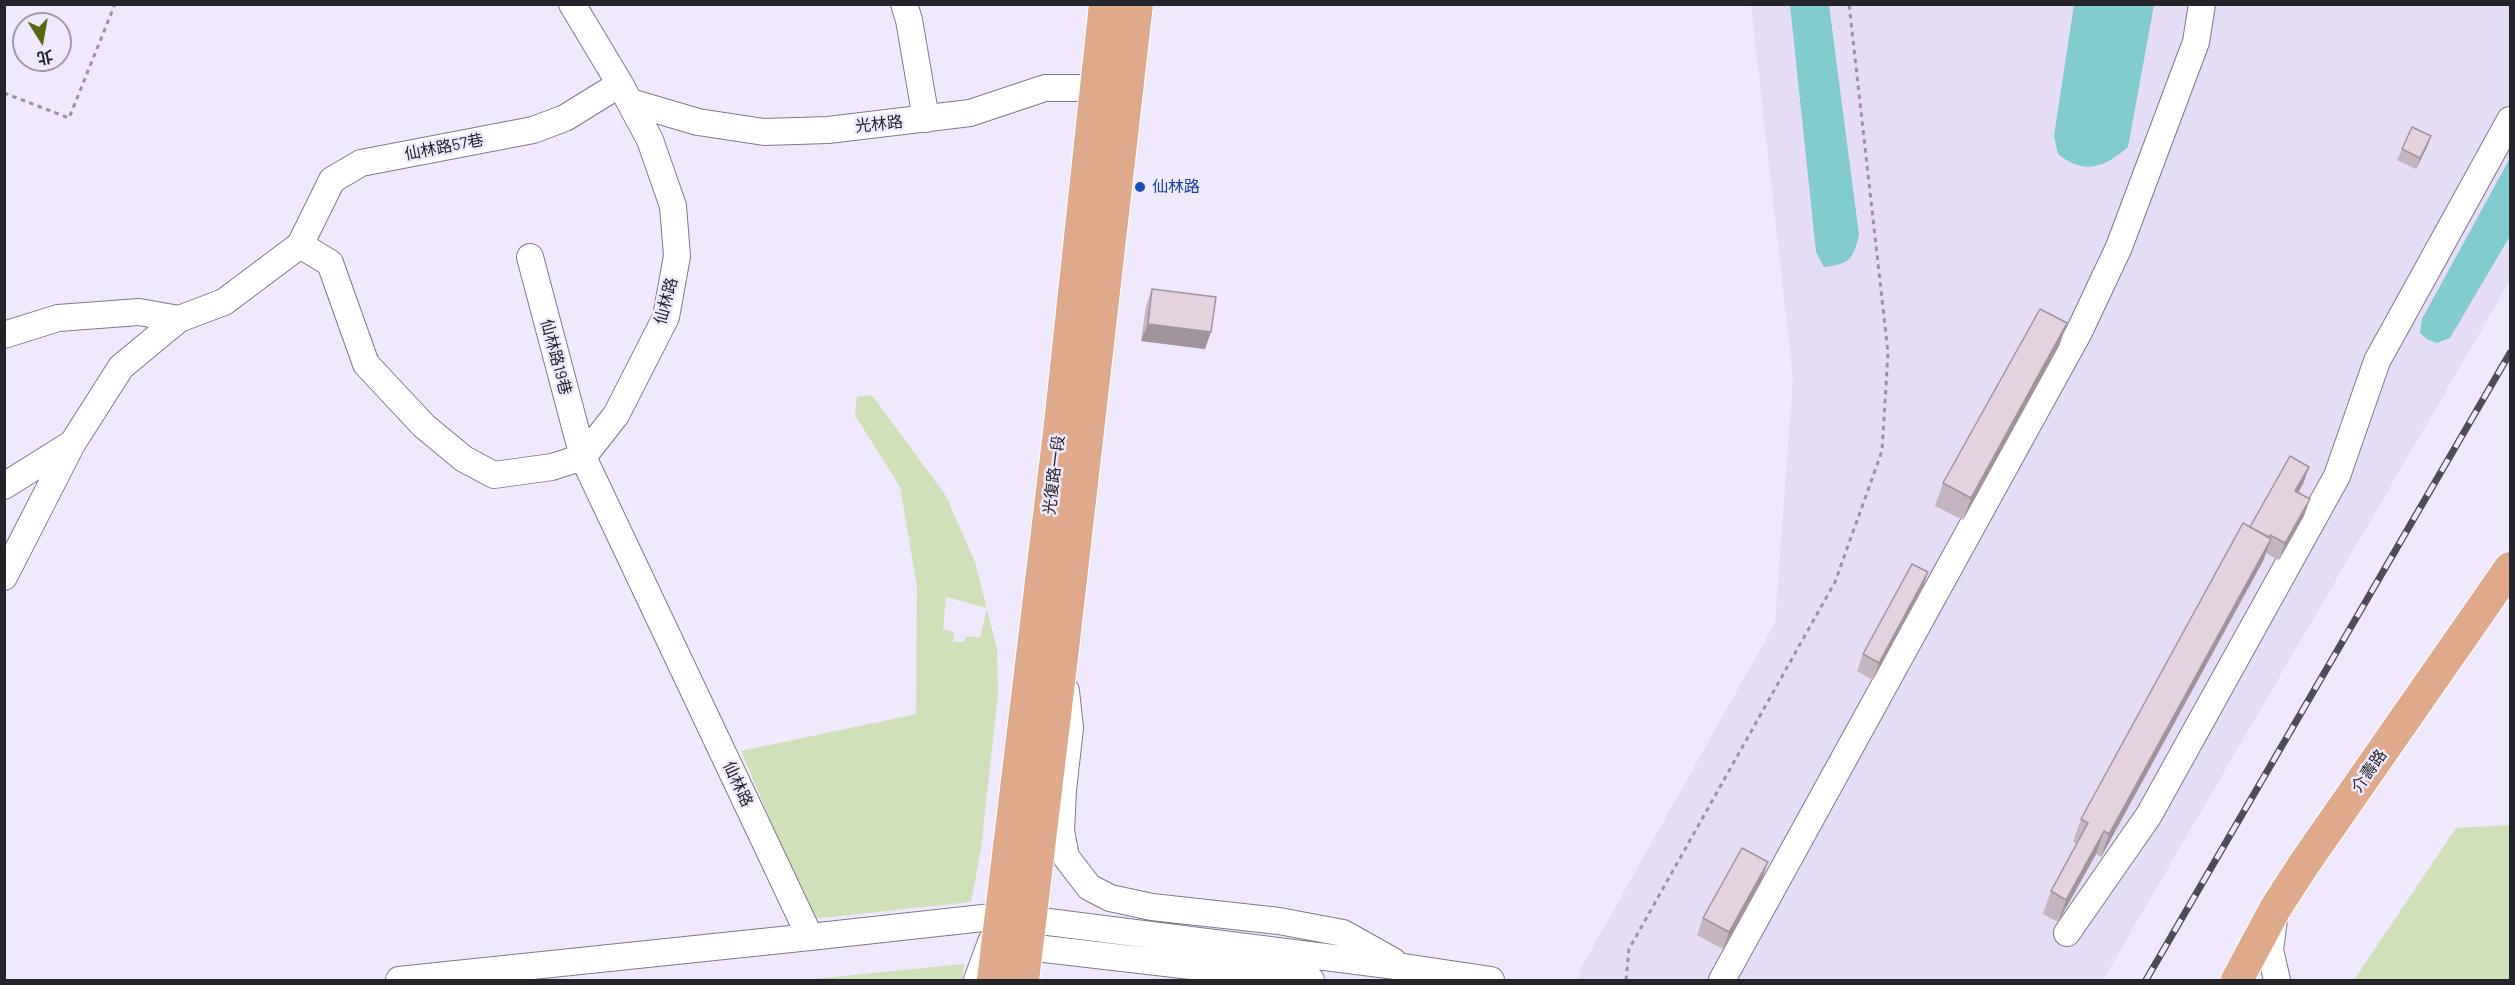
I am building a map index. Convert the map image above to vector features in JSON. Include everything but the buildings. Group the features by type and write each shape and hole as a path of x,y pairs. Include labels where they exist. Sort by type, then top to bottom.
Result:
{"main road":[{"name":"光復路一段","path":"1014,932 1062,657 1112,89 1105,4"},
{"name":"光復路一段","path":"1014,932 1060,424 1112,89 1137,4"},
{"name":"介壽路","path":"2237,981 2275,909 2310,855 2511,568"},
{"path":"993,981 1014,932"},
{"path":"1014,932 1023,981"}],"street":[{"name":"仙林路","path":"572,4 650,140 673,206 677,256 666,317 616,415 583,457 810,938"},
{"path":"904,4 909,20 926,119"},
{"path":"1722,981 2079,332 2118,247 2196,42 2202,4"},
{"name":"光林路","path":"625,93 698,122 764,132 828,130 926,119 970,112 1045,88 1112,89"},
{"name":"仙林路57巷","path":"300,245 332,180 361,163 533,130 625,93"},
{"path":"2067,933 2149,815 2337,476 2377,362 2511,120"},
{"path":"4,577 72,444 121,367 179,319 224,302 300,245 330,263 366,364 424,426 464,459 495,475 552,467 583,457"},
{"name":"仙林路19巷","path":"530,256 583,457"},
{"path":"4,335 58,318 139,312 179,319"},
{"path":"4,486 72,444"},
{"path":"1062,657 1070,728 1061,831 1066,857 1089,886 1110,898 1152,907 1279,921 1343,933 1404,967"},
{"path":"2275,909 2270,950 2277,981"},
{"path":"977,981 1014,932"},
{"path":"1014,932 1311,981"},
{"path":"399,981 810,938 1014,932 1404,967 1491,981"}],"path":[{"path":"4,93 69,118 115,4"},
{"path":"1626,981 1629,949 1835,582 1882,452 1888,353 1849,4"}],"shaded area":[{"path":"1751,5 2510,5 2510,281 2103,980 1579,980 1581,968 1775,623 1793,378"},
{"path":"1790,5 1829,5 1859,235 1855,250 1849,259 1832,266 1824,267 1816,252"},
{"path":"2074,5 2154,5 2128,147 2111,160 2085,167 2067,161 2058,154 2054,136"},
{"path":"2510,158 2510,236 2450,338 2437,343 2427,339 2420,333 2422,319"},
{"path":"872,395 946,496 975,562 987,608 946,597 943,629 954,632 953,642 964,642 966,636 980,638 987,609 997,649 998,695 981,849 971,902 812,919 741,751 916,714 917,587 900,487 855,415 857,397"},
{"path":"2510,825 2510,980 2354,980 2456,828"},
{"path":"964,964 962,980 802,980"}],"railway":[{"path":"2146,980 2510,353"}],"place":[{"name":"仙林路","path":"1140,187"}]}
